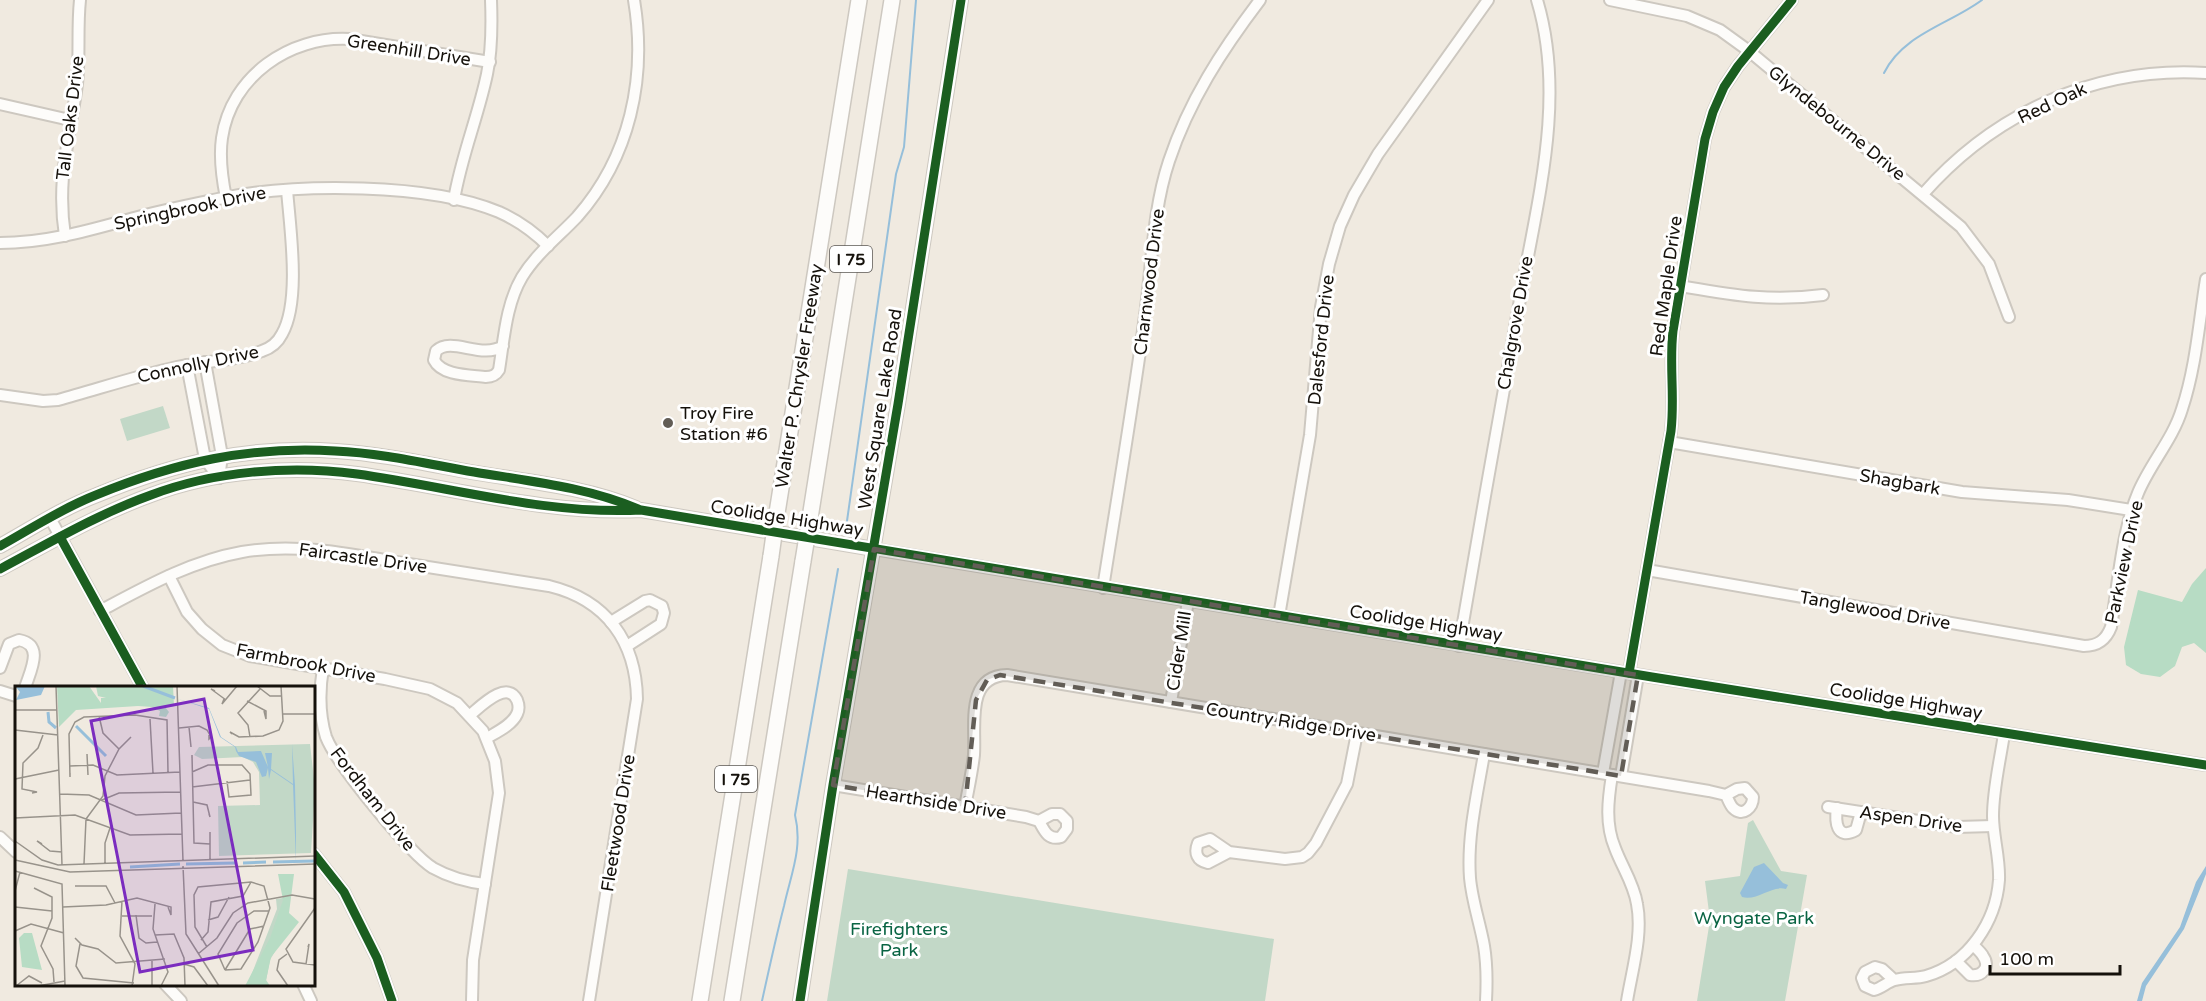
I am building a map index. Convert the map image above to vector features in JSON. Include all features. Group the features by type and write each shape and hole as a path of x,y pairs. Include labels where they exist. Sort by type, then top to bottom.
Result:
{"highway":[{"name":"Walter P. Chrysler Freeway","path":"700,1001 859,0"},
{"name":"Walter P. Chrysler Freeway","path":"732,1001 892,0"}],"main road":[{"name":"West Square Lake Road","path":"800,1001 961,0"},
{"name":"Coolidge Highway","path":"0,546 96,495 128,482 205,459 293,450 360,453 546,484 618,501 641,510 874,549"},
{"name":"Coolidge Highway","path":"0,569 103,515 153,494 219,478 283,471 332,472 383,478 544,505 617,512 641,510"}],"street":[{"name":"Tall Oaks Drive","path":"65,236 61,182 78,69 80,0"},
{"path":"454,200 461,165 490,62 491,0"},
{"path":"503,346 496,351 488,352 446,345 436,351 434,360 438,367 445,371 492,377 499,370 515,292 528,267 577,216 598,190 625,134 634,104 639,58 639,35 634,0"},
{"name":"Charnwood Drive","path":"1103,588 1144,322 1158,208 1168,163 1183,124 1203,83 1222,51 1260,0"},
{"name":"Dalesford Drive","path":"1279,616 1310,435 1322,300 1340,226 1354,195 1378,154 1488,0"},
{"name":"Chalgrove Drive","path":"1459,646 1548,125 1551,95 1548,53 1536,0"},
{"name":"Glyndebourne Drive","path":"1610,0 1687,16 1720,30 1749,51 1952,218 1979,249 1992,273 2008,317"},
{"name":"Red Maple Drive","path":"1629,673 1669,441 1673,395 1671,344 1707,132 1724,87 1749,51 1792,0"},
{"name":"Greenhill Drive","path":"226,198 221,159 222,137 227,119 247,82 280,55 315,42 340,39 490,62"},
{"name":"Red Oak","path":"1923,194 1959,157 2012,121 2050,100 2085,86 2128,76 2164,72 2206,73"},
{"path":"0,104 70,120"},
{"name":"Springbrook Drive","path":"0,243 65,236 136,217 226,198 287,190 383,190 454,200 501,213 528,229 548,246"},
{"name":"Connolly Drive","path":"0,395 43,401 58,400 187,365 263,351 273,345 284,330 289,312 292,280 287,190"},
{"name":"Parkview Drive","path":"2103,640 2111,627 2131,510 2144,479 2181,412 2189,383 2206,279"},
{"path":"1680,286 1761,299 1790,299 1823,295"},
{"path":"205,362 222,456 219,478"},
{"path":"187,365 205,459 219,478"},
{"name":"Shagbark","path":"1669,441 1962,492 1991,496 2061,499 2131,510"},
{"path":"50,518 142,686"},
{"name":"Faircastle Drive","path":"100,611 169,576 204,562 243,552 291,548 318,550 560,589 581,597 611,622 620,634"},
{"name":"Coolidge Highway","path":"874,549 1459,646 2206,765"},
{"name":"Tanglewood Drive","path":"1647,570 2084,646 2094,645 2103,640"},
{"name":"Farmbrook Drive","path":"169,576 187,612 202,629 222,645 250,656 430,689 457,703 470,715 487,738 495,761 499,793 473,960 472,1001"},
{"path":"611,622 641,602 650,600 662,606 664,613 661,624 627,646"},
{"name":"Cider Mill","path":"1171,702 1188,601"},
{"name":"Fleetwood Drive","path":"589,1001 635,713 636,677 627,646 620,634"},
{"path":"0,668 9,644 19,640 29,643 34,649 34,657 25,686"},
{"name":"Fordham Drive","path":"323,668 320,699 322,720 331,747 342,764 404,841 423,860 456,878 485,885"},
{"path":"1612,775 1629,673"},
{"path":"1627,1001 1639,914 1635,891 1614,848 1609,831 1608,809 1629,673"},
{"name":"Country Ridge Drive","path":"965,807 973,759 976,700 982,686 992,677 1007,675 1726,795"},
{"path":"0,691 15,696"},
{"path":"470,715 499,693 509,693 516,698 519,707 516,716 487,738"},
{"path":"1229,852 1285,860 1302,857 1308,853 1316,843 1347,784 1357,733"},
{"path":"1894,980 1929,976 1956,961 1973,945 1992,914 1999,873 1993,826 1994,797 2004,734"},
{"path":"1484,754 1473,819 1470,866 1472,899 1484,946 1488,980 1486,1001"},
{"name":"Hearthside Drive","path":"833,785 1039,820"},
{"name":"Aspen Drive","path":"1861,812 1858,828 1854,832 1846,833 1840,831 1836,825 1833,807 1957,827 1993,826"},
{"path":"0,837 15,851"},
{"path":"315,855 344,892 377,958 392,1001"},
{"path":"1956,961 1970,975 1983,973 1985,960 1973,945"},
{"path":"167,986 181,1001"},
{"path":"304,986 310,1001"}],"highlighted area":[{"path":"874,549 1638,675 1621,776 1000,675 987,680 976,700 965,807 833,785"}],"green space":[{"path":"163,406 170,428 127,441 120,419"},
{"path":"2206,568 2206,653 2194,643 2182,647 2175,666 2160,677 2141,674 2126,665 2124,647 2138,590 2182,602 2192,584"},
{"name":"Wyngate Park","path":"1753,820 1781,871 1807,875 1785,1001 1697,1001 1710,920 1705,881 1740,876 1748,823"},
{"name":"Firefighters Park","path":"848,869 1274,939 1265,1001 827,1001"}],"water":[{"path":"1764,863 1783,883 1788,885 1786,889 1775,889 1754,897 1742,897 1740,893 1754,867"},
{"path":"2206,866 2206,874 2184,929 2146,986 2142,1001 2137,1001 2142,983 2180,927 2196,882"}],"waterway":[{"path":"847,521 896,174 904,147 916,0"},
{"path":"1884,73 1892,60 1915,39 1982,0"},
{"path":"762,1001 797,850 795,815 838,569"}],"cycle path":[{"path":"800,1001 833,785 898,404 961,0"},
{"path":"1629,673 1671,431 1673,331 1705,139 1724,87 1738,66 1792,0"},
{"path":"0,546 72,506 126,483 184,465 273,451 335,451 388,456 557,486 598,495 638,509"},
{"path":"0,569 112,511 175,487 200,480 252,472 331,471 392,479 534,504 605,510 641,510 1652,677 2206,765"},
{"path":"60,537 142,686"},
{"path":"315,855 344,892 377,958 392,1001"}],"place":[{"name":"Troy Fire Station #6","path":"668,423"}]}
